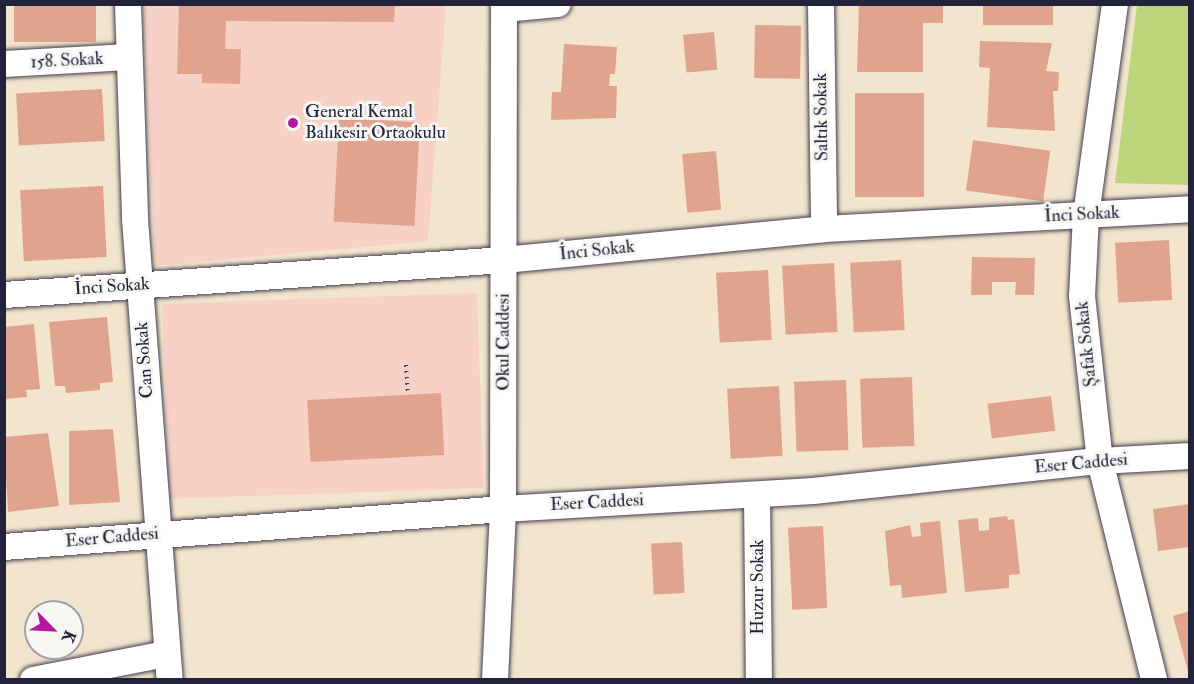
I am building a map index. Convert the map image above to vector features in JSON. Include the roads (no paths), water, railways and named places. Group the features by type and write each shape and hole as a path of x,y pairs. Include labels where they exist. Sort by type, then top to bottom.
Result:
{"street":[{"name":"Can Sokak","path":"128,4 140,285 165,654 170,680"},
{"path":"504,7 558,4"},
{"name":"Saltık Sokak","path":"821,4 824,229"},
{"name":"Şafak Sokak","path":"1115,4 1086,215 1082,296 1100,461 1154,680"},
{"name":"Okul Caddesi","path":"495,680 503,509 504,7"},
{"name":"158. Sokak","path":"4,64 129,57"},
{"name":"İnci Sokak","path":"4,295 504,260 824,229 1190,209"},
{"name":"Eser Caddesi","path":"4,547 503,509 757,495 1100,461 1190,456"},
{"name":"Huzur Sokak","path":"757,495 759,680"},
{"path":"33,680 165,654"}],"place":[{"name":"General Kemal Balıkesir Ortaokulu","path":"293,123"}]}
